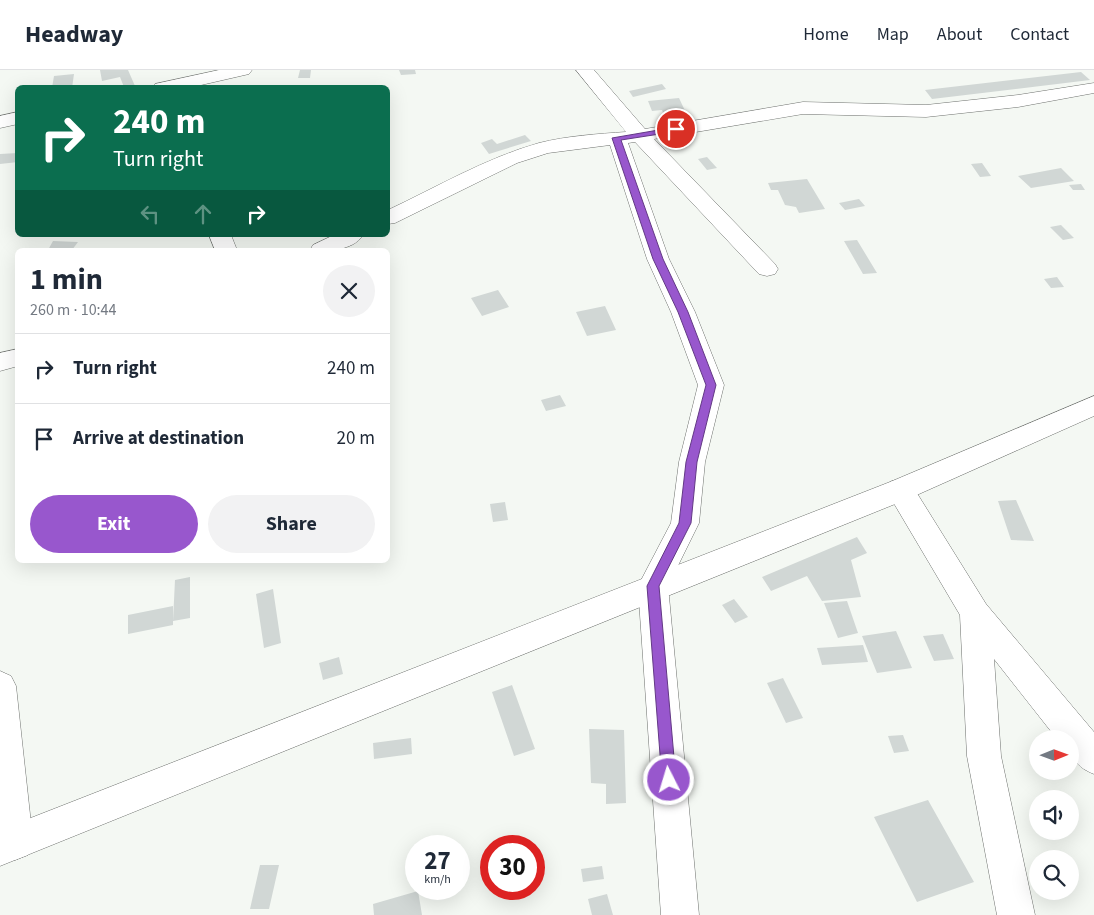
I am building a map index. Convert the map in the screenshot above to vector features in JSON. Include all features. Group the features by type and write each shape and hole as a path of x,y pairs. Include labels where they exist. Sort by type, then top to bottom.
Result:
{"street":[{"path":"157,70 163,85"},
{"path":"172,85 224,72 243,70"},
{"path":"586,70 640,136 767,270"},
{"path":"390,217 510,159 568,143 640,136 766,112 803,108 942,110 1018,101 1094,88"},
{"path":"0,122 15,119"},
{"path":"616,138 658,259 683,312 711,385 692,462 685,523 653,586 680,915"},
{"path":"325,248 348,237"},
{"path":"0,362 15,358"},
{"path":"0,686 8,845 653,586 900,490 1094,404"},
{"path":"900,490 975,613 1094,758"},
{"path":"975,613 984,756 1016,915"}],"building":[{"path":"100,70 128,70 135,85 123,85 120,77 102,81"},
{"path":"300,70 311,70 310,78 298,78"},
{"path":"399,70 415,70 416,74 401,75"},
{"path":"1081,72 1090,80 932,99 925,90"},
{"path":"74,74 72,85 52,85 54,76"},
{"path":"662,84 666,89 633,97 629,91"},
{"path":"679,98 687,115 665,118 662,110 652,111 648,101"},
{"path":"525,135 531,141 489,154 481,143 492,139 497,144"},
{"path":"15,153 15,162 0,164 0,154"},
{"path":"707,157 717,168 707,170 698,159"},
{"path":"982,163 991,176 980,177 971,164"},
{"path":"1061,168 1074,181 1031,188 1018,176"},
{"path":"807,179 825,209 799,213 796,207 785,205 778,190 771,190 768,183"},
{"path":"1081,184 1085,190 1073,190 1069,185"},
{"path":"859,199 865,206 845,210 839,203"},
{"path":"1061,225 1074,238 1063,240 1050,227"},
{"path":"857,240 877,273 863,274 844,241"},
{"path":"53,241 78,242 74,248 49,248"},
{"path":"1057,277 1064,287 1051,288 1044,279"},
{"path":"498,290 509,307 482,316 471,298"},
{"path":"605,306 616,330 587,336 576,312"},
{"path":"560,395 566,406 546,411 541,400"},
{"path":"1016,500 1034,541 1011,540 998,501"},
{"path":"505,502 508,520 493,522 490,504"},
{"path":"857,537 867,553 851,560 861,597 822,601 807,576 771,591 762,577"},
{"path":"190,577 190,618 173,621 175,580"},
{"path":"273,589 281,643 264,648 256,594"},
{"path":"734,599 748,617 735,623 722,605"},
{"path":"847,601 858,633 838,638 824,603"},
{"path":"173,606 173,625 128,634 128,615"},
{"path":"896,631 912,668 877,673 862,636"},
{"path":"943,634 954,659 934,661 923,636"},
{"path":"863,645 868,662 822,665 817,648"},
{"path":"339,657 343,674 323,680 319,663"},
{"path":"783,678 803,718 786,723 767,683"},
{"path":"512,685 535,749 514,756 492,692"},
{"path":"589,729 624,730 626,803 606,804 606,784 591,783"},
{"path":"903,735 909,751 894,753 888,736"},
{"path":"411,738 412,754 374,759 373,743"},
{"path":"928,800 974,882 917,902 874,817"},
{"path":"260,865 279,865 269,909 250,909"},
{"path":"602,866 604,879 583,882 581,869"},
{"path":"607,894 613,915 592,915 588,899"},
{"path":"405,895 405,900 420,900 422,915 374,915 373,904"}],"route":[{"path":"669,780 653,586 685,523 692,462 709,400 711,385 683,312 658,259 616,138 640,136 676,129"}]}
